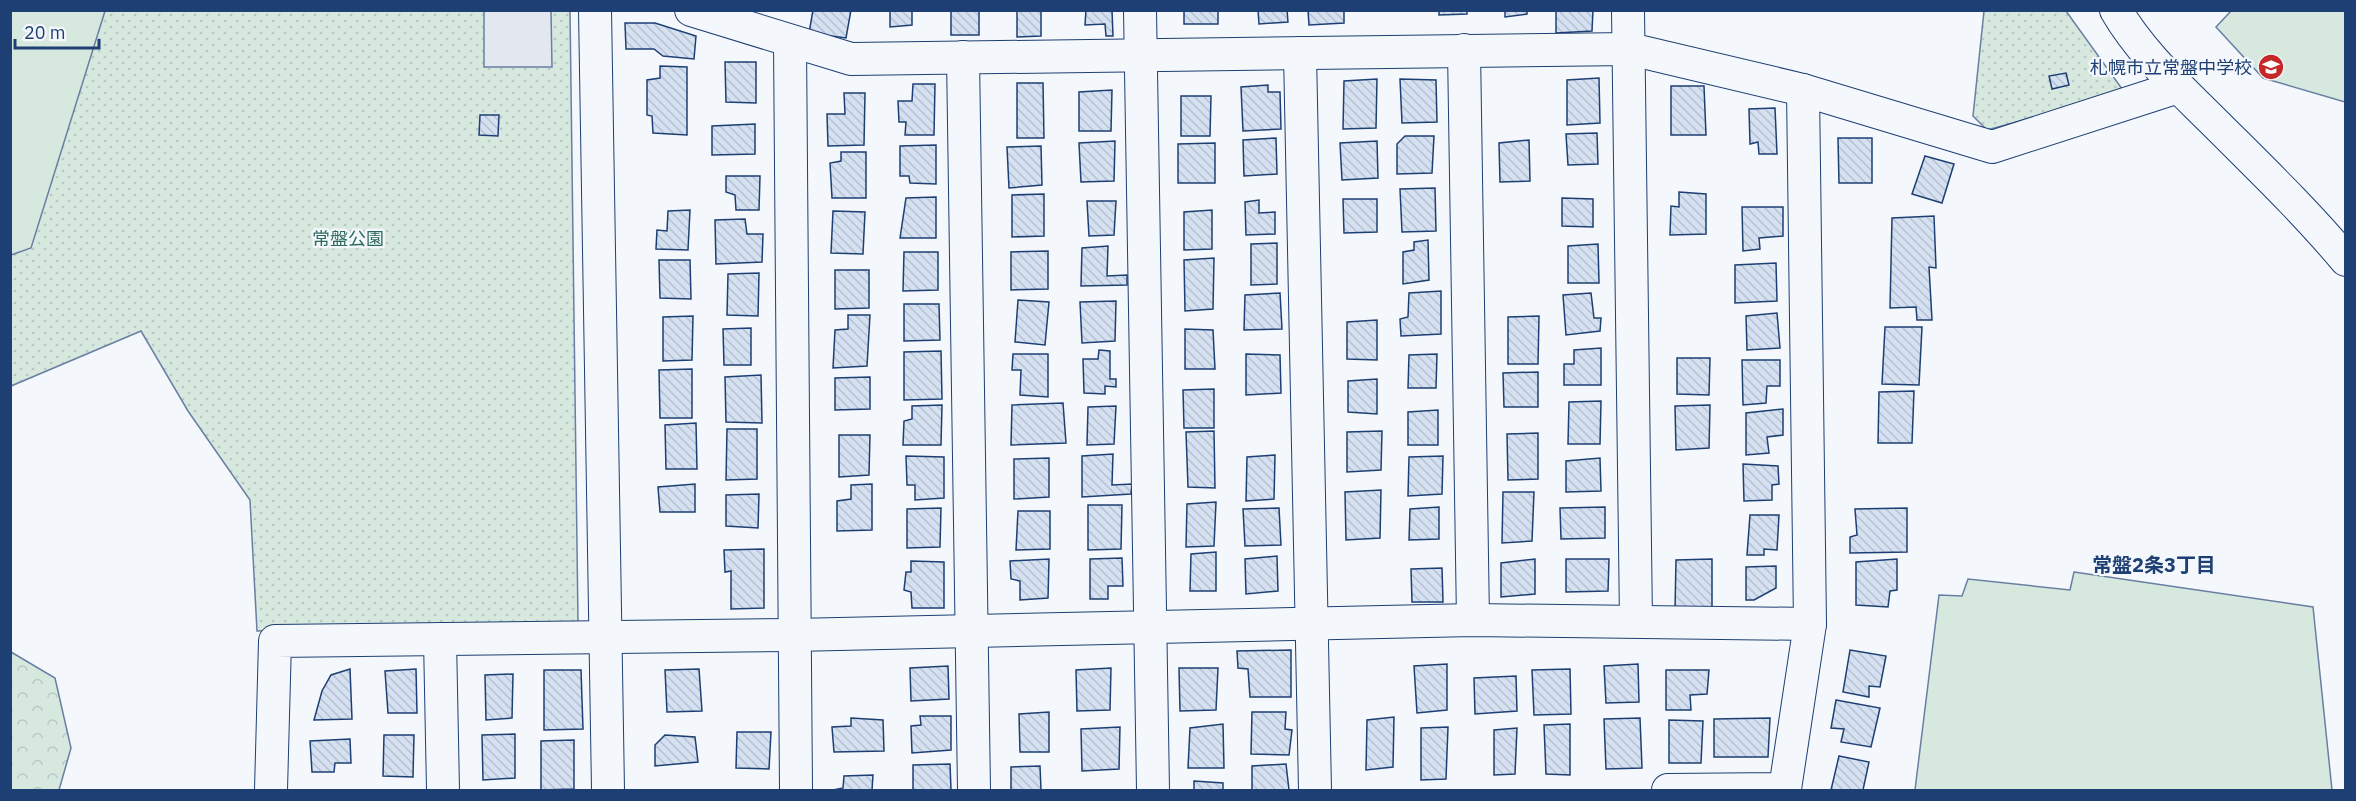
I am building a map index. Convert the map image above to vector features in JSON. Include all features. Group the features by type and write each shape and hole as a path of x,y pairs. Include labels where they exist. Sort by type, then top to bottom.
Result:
{"street":[{"path":"595,10 608,790"},
{"path":"691,10 851,59 1630,49 1803,90 1992,147 2178,87"},
{"path":"1140,10 1153,790"},
{"path":"1628,10 1636,621"},
{"path":"2115,10 2123,23 2178,87 2305,211 2346,260"},
{"path":"790,42 796,790"},
{"path":"1464,50 1473,620"},
{"path":"1300,53 1314,790"},
{"path":"963,57 974,790"},
{"path":"1668,790 1785,789 1810,624 1803,90"},
{"path":"271,790 275,642 606,639 1473,620 1810,624"},
{"path":"440,639 443,790"}],"green space":[{"path":"10,11 105,11 31,248 11,255"},
{"name":"常盤公園","path":"11,11 570,11 578,622 257,631 250,500 188,411 141,331 11,386"},
{"path":"1984,11 2066,11 2125,93 1987,130 1973,116"},
{"path":"2231,11 2345,11 2345,102 2263,78 2216,27"},
{"path":"2074,572 2313,607 2332,790 1915,790 1939,595 1962,596 1968,579 2070,590"},
{"path":"11,652 55,678 71,748 59,790 11,790"}],"shaded area":[{"path":"484,11 551,11 552,67 484,67"}],"building":[{"path":"813,10 851,10 846,38 809,33"},
{"path":"890,10 912,10 912,25 890,27"},
{"path":"951,10 979,10 979,35 951,35"},
{"path":"1017,10 1041,10 1041,36 1017,37"},
{"path":"1086,10 1112,10 1113,36 1106,36 1105,24 1085,25"},
{"path":"1184,10 1218,10 1218,24 1184,24"},
{"path":"1258,10 1287,10 1288,22 1259,24"},
{"path":"1308,10 1344,10 1344,23 1309,25"},
{"path":"1439,10 1467,10 1467,14 1439,15"},
{"path":"1505,10 1527,10 1527,14 1505,17"},
{"path":"1556,10 1593,10 1592,31 1556,33"},
{"path":"625,23 655,23 696,36 694,59 663,56 654,49 626,49"},
{"path":"725,62 756,62 756,103 726,102"},
{"path":"660,66 687,67 687,135 653,133 652,116 647,115 647,80 660,78"},
{"path":"2066,73 2069,85 2052,89 2049,76"},
{"path":"1599,78 1600,123 1567,125 1567,80"},
{"path":"1377,79 1376,128 1343,129 1344,81"},
{"path":"1400,79 1436,80 1437,122 1402,123"},
{"path":"1017,83 1043,83 1044,138 1017,138"},
{"path":"913,84 935,84 934,135 905,135 906,122 899,122 898,101 912,101"},
{"path":"1268,85 1268,92 1280,92 1281,129 1243,131 1241,87"},
{"path":"1671,86 1704,86 1706,135 1671,135"},
{"path":"1112,90 1111,131 1079,131 1079,92"},
{"path":"844,93 865,93 864,145 828,146 827,114 845,114"},
{"path":"1181,96 1211,96 1210,136 1181,136"},
{"path":"1775,108 1777,154 1759,154 1758,142 1750,144 1749,109"},
{"path":"480,115 499,115 498,136 479,135"},
{"path":"755,124 755,154 712,155 712,126"},
{"path":"1597,133 1598,164 1568,165 1566,134"},
{"path":"1405,136 1434,136 1432,173 1397,174 1397,144"},
{"path":"1276,138 1277,174 1244,176 1243,140"},
{"path":"1838,138 1872,138 1872,183 1839,183"},
{"path":"1529,140 1530,181 1500,182 1499,143"},
{"path":"1115,141 1114,181 1081,182 1079,143"},
{"path":"1377,141 1378,178 1342,180 1340,143"},
{"path":"1215,143 1215,183 1178,183 1178,144"},
{"path":"936,145 936,184 910,183 909,176 900,176 900,146"},
{"path":"1041,146 1042,185 1009,188 1007,147"},
{"path":"841,152 866,152 866,198 832,198 830,163 841,161"},
{"path":"1925,156 1954,164 1942,203 1912,194"},
{"path":"726,176 760,176 759,210 736,210 735,195 726,192"},
{"path":"1435,188 1436,231 1402,232 1400,189"},
{"path":"1679,192 1706,194 1706,234 1670,235 1671,206 1679,207"},
{"path":"1044,194 1044,236 1012,237 1012,195"},
{"path":"936,197 936,238 900,238 906,198"},
{"path":"1562,198 1593,199 1593,227 1562,226"},
{"path":"1343,199 1377,199 1377,232 1344,233"},
{"path":"1259,200 1259,213 1275,212 1275,234 1246,235 1245,202"},
{"path":"1087,201 1116,201 1114,235 1089,236"},
{"path":"1742,207 1783,207 1783,236 1759,238 1760,249 1743,251"},
{"path":"690,210 688,250 656,249 657,230 667,231 668,211"},
{"path":"1212,210 1212,249 1184,250 1184,212"},
{"path":"833,211 865,212 863,254 831,253"},
{"path":"1934,216 1936,268 1929,267 1932,320 1917,320 1916,307 1890,308 1892,218"},
{"path":"745,219 747,234 763,234 762,262 716,264 715,220"},
{"path":"1428,240 1429,280 1403,284 1403,252 1414,250 1414,242"},
{"path":"1277,243 1277,284 1251,285 1251,244"},
{"path":"1598,244 1599,283 1568,283 1568,246"},
{"path":"1108,246 1107,276 1127,275 1127,285 1081,286 1082,248"},
{"path":"1048,251 1048,289 1011,290 1011,252"},
{"path":"904,252 938,252 938,290 903,291"},
{"path":"1214,258 1213,309 1185,311 1184,260"},
{"path":"659,260 690,260 691,299 660,298"},
{"path":"1776,263 1777,301 1735,303 1735,265"},
{"path":"835,270 869,270 869,308 835,309"},
{"path":"759,273 758,316 727,315 728,274"},
{"path":"1441,291 1441,334 1401,336 1400,319 1408,317 1409,293"},
{"path":"1280,293 1282,329 1244,330 1245,295"},
{"path":"1591,293 1594,318 1601,318 1600,331 1566,335 1563,295"},
{"path":"1018,300 1049,302 1045,345 1015,342"},
{"path":"1116,301 1115,341 1082,343 1080,302"},
{"path":"904,304 939,304 940,340 904,341"},
{"path":"1777,313 1780,348 1747,350 1746,316"},
{"path":"848,315 870,315 867,366 833,368 835,330 848,329"},
{"path":"693,316 692,360 663,361 663,317"},
{"path":"1539,316 1538,364 1508,364 1508,317"},
{"path":"1377,320 1377,360 1347,359 1347,322"},
{"path":"1885,327 1922,327 1919,385 1882,384"},
{"path":"751,328 751,365 724,365 723,329"},
{"path":"1185,329 1213,330 1215,369 1185,369"},
{"path":"1601,348 1601,385 1564,385 1564,364 1574,364 1574,350"},
{"path":"1099,350 1110,351 1110,379 1116,379 1116,387 1105,386 1105,394 1084,393 1083,359 1098,359"},
{"path":"941,351 942,399 904,400 904,352"},
{"path":"1013,354 1048,354 1048,397 1020,395 1021,370 1012,370"},
{"path":"1246,354 1280,355 1281,393 1246,395"},
{"path":"1437,354 1436,388 1408,388 1409,355"},
{"path":"1677,358 1710,358 1709,395 1677,394"},
{"path":"1742,360 1780,360 1780,386 1767,386 1766,403 1743,405"},
{"path":"692,369 692,418 660,418 659,370"},
{"path":"1538,372 1538,407 1504,407 1503,373"},
{"path":"761,375 762,423 726,422 725,377"},
{"path":"870,377 870,409 835,410 835,378"},
{"path":"1377,379 1377,414 1348,412 1348,381"},
{"path":"1214,389 1214,428 1184,428 1183,390"},
{"path":"1914,391 1912,443 1878,443 1879,392"},
{"path":"1601,401 1600,444 1568,444 1569,402"},
{"path":"1063,403 1066,443 1011,445 1012,405"},
{"path":"942,405 941,445 903,445 904,421 912,419 912,406"},
{"path":"1710,405 1709,448 1676,450 1675,406"},
{"path":"1116,406 1114,444 1087,445 1088,407"},
{"path":"1783,409 1783,435 1767,437 1769,453 1746,455 1746,413"},
{"path":"1438,410 1438,445 1408,445 1408,412"},
{"path":"696,423 697,469 666,469 665,425"},
{"path":"727,429 757,429 757,479 726,480"},
{"path":"1214,431 1215,488 1188,487 1186,432"},
{"path":"1382,431 1381,470 1347,472 1347,432"},
{"path":"1538,433 1538,479 1508,480 1507,434"},
{"path":"839,435 870,435 869,475 839,477"},
{"path":"1113,454 1112,485 1132,484 1131,494 1082,497 1082,456"},
{"path":"1275,455 1274,499 1246,501 1247,457"},
{"path":"906,456 944,457 944,498 915,500 915,485 907,485"},
{"path":"1443,456 1442,494 1408,496 1409,457"},
{"path":"1049,458 1049,497 1014,499 1014,459"},
{"path":"1600,458 1601,491 1566,492 1566,461"},
{"path":"1743,464 1778,466 1779,484 1772,485 1772,500 1744,501"},
{"path":"695,484 695,512 660,512 658,487"},
{"path":"872,484 872,530 837,531 837,501 851,499 851,485"},
{"path":"1381,490 1380,538 1346,540 1345,492"},
{"path":"1503,492 1534,492 1532,541 1502,543"},
{"path":"759,494 758,528 726,526 726,495"},
{"path":"1216,502 1214,546 1186,547 1187,504"},
{"path":"1088,505 1122,505 1121,549 1088,550"},
{"path":"1439,507 1439,539 1409,540 1410,509"},
{"path":"1605,507 1605,538 1561,539 1560,508"},
{"path":"941,508 940,547 907,548 907,509"},
{"path":"1279,508 1281,545 1245,546 1243,509"},
{"path":"1907,508 1907,552 1850,553 1850,537 1857,535 1855,509"},
{"path":"1018,511 1050,511 1050,549 1016,550"},
{"path":"1750,515 1779,515 1777,550 1764,549 1764,555 1747,555"},
{"path":"764,549 764,608 731,609 731,571 725,572 724,550"},
{"path":"1216,552 1216,591 1190,591 1191,554"},
{"path":"1277,556 1278,591 1246,594 1245,559"},
{"path":"1122,558 1123,586 1108,586 1108,599 1090,599 1090,559"},
{"path":"1049,559 1048,598 1020,600 1020,581 1011,579 1010,561"},
{"path":"1535,559 1535,594 1501,597 1501,563"},
{"path":"1566,559 1609,559 1608,591 1566,592"},
{"path":"1712,559 1712,609 1675,610 1676,560"},
{"path":"1897,559 1897,590 1890,591 1888,607 1856,605 1856,562"},
{"path":"911,561 944,562 944,608 912,608 911,592 904,590 906,572 911,572"},
{"path":"1776,566 1776,588 1754,600 1746,600 1746,567"},
{"path":"1442,568 1443,602 1412,602 1411,569"},
{"path":"1291,650 1291,697 1250,697 1248,669 1238,668 1237,651"},
{"path":"1850,650 1886,656 1880,687 1869,686 1869,697 1843,692"},
{"path":"1447,664 1447,710 1417,713 1414,666"},
{"path":"1638,664 1639,702 1606,703 1604,666"},
{"path":"948,666 949,699 911,701 910,668"},
{"path":"1111,668 1110,710 1077,711 1076,670"},
{"path":"1179,668 1218,668 1216,710 1180,711"},
{"path":"350,669 352,719 314,720 322,691 331,675"},
{"path":"416,669 417,713 388,713 385,671"},
{"path":"699,669 702,711 667,712 665,670"},
{"path":"1570,669 1571,714 1534,715 1532,670"},
{"path":"544,670 581,670 583,729 544,730"},
{"path":"1666,670 1709,670 1707,694 1690,695 1691,710 1666,710"},
{"path":"513,674 512,718 486,720 485,675"},
{"path":"1516,676 1517,711 1475,714 1474,678"},
{"path":"1836,700 1880,708 1871,747 1841,742 1844,729 1831,728"},
{"path":"1049,712 1049,752 1020,752 1019,714"},
{"path":"1252,712 1286,712 1285,729 1292,730 1289,755 1251,754"},
{"path":"920,716 951,716 951,750 912,753 911,726 921,725"},
{"path":"1394,717 1393,767 1366,770 1367,720"},
{"path":"851,718 883,720 884,751 834,752 832,727 851,726"},
{"path":"1640,718 1642,768 1606,769 1604,719"},
{"path":"1770,718 1768,757 1714,757 1714,719"},
{"path":"1669,720 1703,721 1701,763 1669,763"},
{"path":"1223,724 1224,768 1188,768 1190,728"},
{"path":"1570,724 1570,775 1546,774 1544,725"},
{"path":"1120,727 1119,769 1082,771 1081,729"},
{"path":"1448,727 1446,779 1421,780 1421,728"},
{"path":"1517,728 1515,774 1494,775 1494,730"},
{"path":"737,732 771,732 769,769 736,768"},
{"path":"515,734 515,778 483,780 482,735"},
{"path":"384,735 414,735 413,777 383,776"},
{"path":"665,735 695,737 698,762 655,766 655,745"},
{"path":"350,739 351,763 335,763 334,772 312,772 310,741"},
{"path":"574,740 574,789 541,790 541,741"},
{"path":"1839,756 1869,762 1863,790 1831,790"},
{"path":"950,764 951,790 913,790 913,765"},
{"path":"1286,764 1289,790 1252,790 1252,766"},
{"path":"1040,766 1041,790 1011,790 1011,767"},
{"path":"873,775 872,790 833,790 843,788 844,776"},
{"path":"1194,781 1223,783 1223,790 1194,790"}],"place":[{"name":"札幌市立常盤中学校","path":"2271,67"}],"district":[{"name":"常盤2条3丁目","path":"2154,564"}]}
